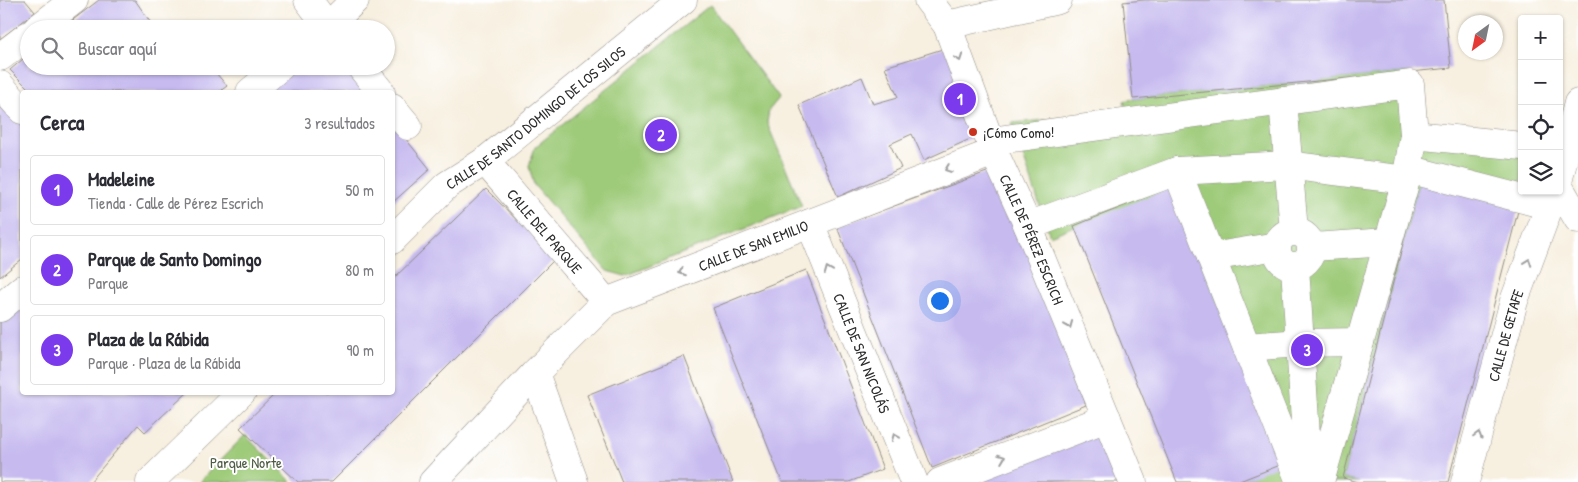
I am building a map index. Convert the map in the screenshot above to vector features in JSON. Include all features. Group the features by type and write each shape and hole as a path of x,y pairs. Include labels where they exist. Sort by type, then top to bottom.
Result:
{"street":[{"path":"48,20 74,0"},
{"path":"308,0 322,20"},
{"path":"336,20 355,0"},
{"name":"CALLE DE SANTO DOMINGO DE LOS SILOS","path":"395,237 447,185 485,161 683,0"},
{"name":"CALLE DE PÉREZ ESCRICH","path":"928,0 947,25 992,146 1028,226 1133,482"},
{"path":"947,25 1058,0"},
{"path":"0,57 20,42"},
{"path":"252,90 270,75"},
{"path":"367,75 379,90"},
{"name":"CALLE DE SAN EMILIO","path":"433,482 535,373 606,302 810,223 992,146 1283,101 1410,84 1414,135"},
{"path":"0,85 20,108"},
{"path":"1283,101 1310,482"},
{"path":"1563,150 1578,103"},
{"path":"1320,482 1407,175 1414,135 1518,146"},
{"name":"CALLE DEL PARQUE","path":"485,161 606,302"},
{"path":"1028,226 1177,171 1287,164 1518,188"},
{"path":"1177,171 1300,482"},
{"path":"1563,189 1578,184"},
{"name":"CALLE DE GETAFE","path":"1465,482 1514,301 1555,195"},
{"path":"1558,195 1578,219"},
{"name":"CALLE DE SAN NICOLÁS","path":"810,223 914,482"},
{"path":"1211,257 1294,248 1388,242"},
{"path":"0,308 20,291"},
{"path":"1247,347 1300,343 1360,342"},
{"path":"535,373 574,482"},
{"path":"150,482 239,395"},
{"path":"940,482 1107,418"}],"green space":[{"path":"710,5 779,98 769,110 767,123 802,206 625,276 607,271 534,185 529,166 535,147"},
{"path":"1408,72 1416,130 1518,138 1518,191 1419,181 1343,478 1359,482 1237,482 1074,226 1050,236 1012,123 1127,113 1124,101"},
{"name":"Parque Norte","path":"245,435 292,482 199,482"}],"building":[{"path":"0,0 25,0 35,12 25,20 20,20 20,24 0,39"},
{"path":"99,0 135,0 149,20 73,20"},
{"path":"1145,0 1444,0 1451,68 1133,99 1123,2"},
{"path":"949,47 979,135 924,160 912,134 890,144 901,168 838,197 799,105 862,77 873,104 898,97 885,67"},
{"path":"20,62 20,75 218,75 227,86 222,90 30,90 10,70"},
{"path":"283,75 356,75 367,90 264,90"},
{"path":"0,96 20,120 20,261 0,277"},
{"path":"395,126 430,169 395,200"},
{"path":"995,169 1086,405 932,468 837,227"},
{"path":"1419,181 1519,207 1448,482 1359,482 1343,478"},
{"path":"1172,187 1283,464 1237,482 1177,482 1074,226"},
{"path":"486,189 555,259 332,482 298,482 240,428 274,395 395,395 395,277"},
{"path":"806,270 883,469 849,482 782,482 713,308"},
{"path":"20,299 20,395 185,395 145,432 138,425 90,482 0,482 0,317"},
{"path":"684,356 733,482 622,482 587,395"},
{"path":"1102,430 1126,482 970,482"}],"place":[{"name":"Madeleine","path":"960,99"},
{"name":"¡Cómo Como!","path":"973,132"},
{"name":"Parque de Santo Domingo","path":"661,135"},
{"name":"Plaza de la Rábida","path":"1307,350"}]}
